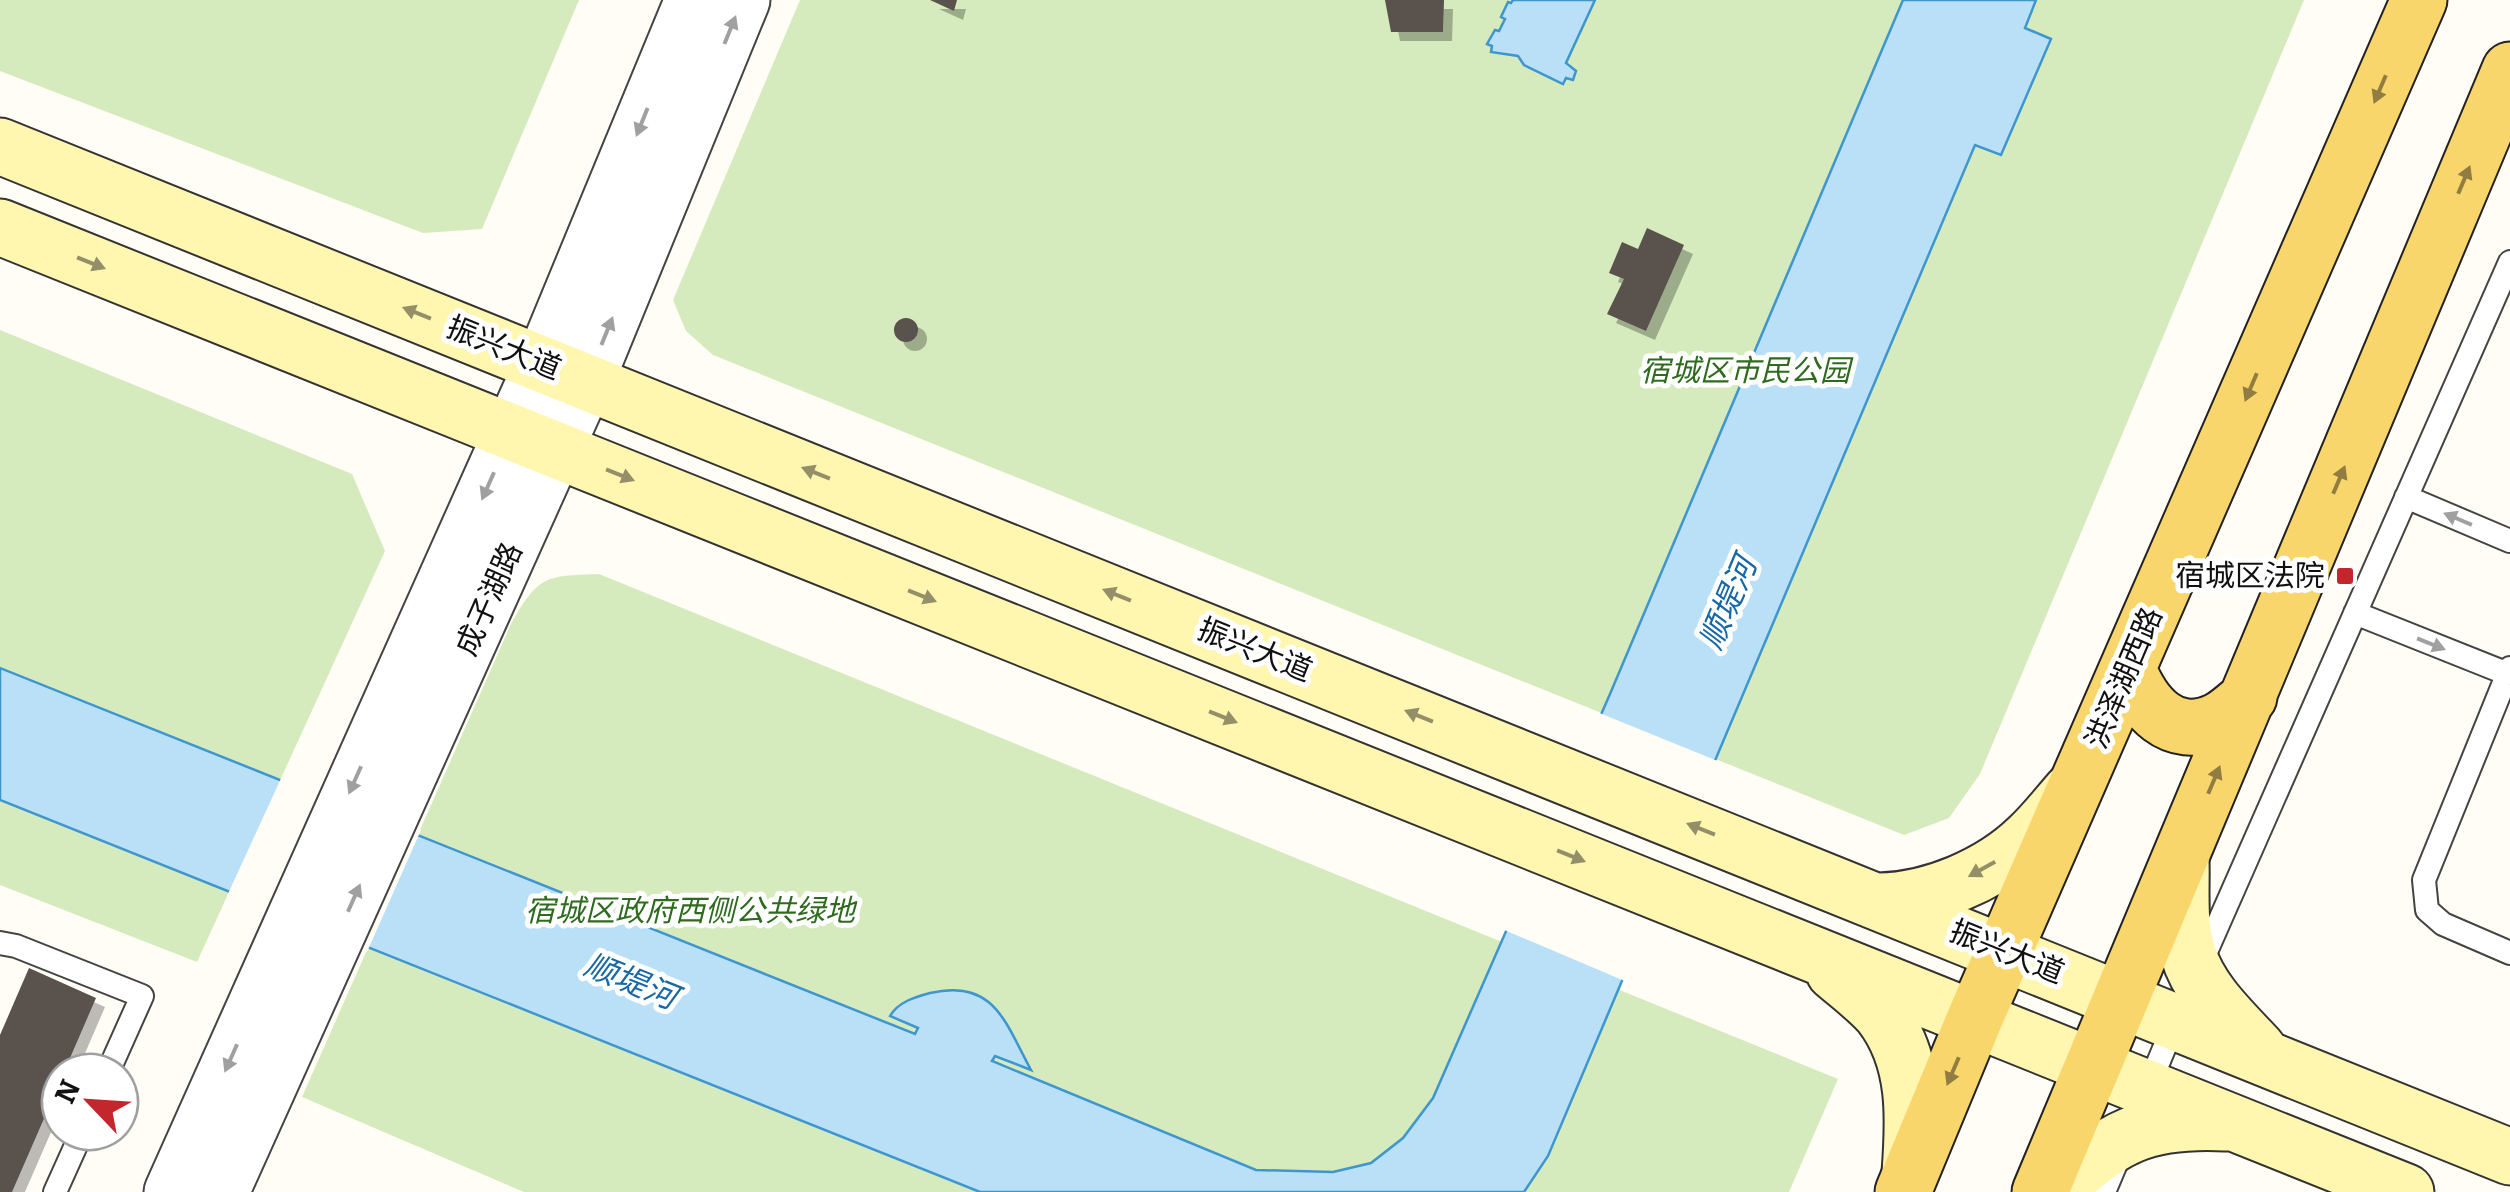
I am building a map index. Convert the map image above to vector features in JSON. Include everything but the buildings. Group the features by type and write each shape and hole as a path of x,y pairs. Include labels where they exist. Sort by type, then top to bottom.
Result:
{"main road":[{"name":"洪泽湖西路","path":"1906,1184 2419,0"},
{"path":"2040,1192 2510,70"},
{"name":"振兴大道","path":"0,146 2122,1000 2186,997 2267,1058 2510,1156"},
{"path":"0,227 2094,1065 2138,1110 2239,1124 2406,1192"},
{"path":"2128,668 2139,696 2155,714 2176,724 2194,726 2217,721 2249,697"},
{"path":"1879,901 1905,900 1944,889 1991,865 2027,840 2080,782"},
{"path":"2181,858 2186,997"},
{"path":"1762,933 1784,920 1797,884 1791,865"},
{"path":"1814,953 1880,1013 1896,1039 1914,1108 1906,1184"},
{"path":"2351,1170 2345,1149 2350,1129 2361,1112 2381,1104"},
{"path":"2056,1192 2138,1110"}],"street":[{"name":"成子湖路","path":"564,372 693,0"},
{"name":"成子湖路","path":"172,1192 292,978 564,372 742,0"},
{"name":"成子湖路","path":"221,1192 292,978"}],"lane":[{"path":"2104,1192 2510,262"},
{"path":"2406,498 2510,541"},
{"path":"2355,613 2509,671 2424,880 2427,910 2443,924 2510,953"},
{"path":"0,944 16,946 142,996 117,1052"},
{"path":"55,1192 73,1152"}],"green space":[{"path":"0,0 579,0 482,229 423,233 0,71"},
{"name":"宿城区市民公园","path":"800,0 2304,0 1980,774 1949,818 1904,835 713,355 686,331 673,300"},
{"path":"0,330 352,474 385,551 197,962 0,885"},
{"name":"宿城区政府西侧公共绿地","path":"599,574 1838,1079 1789,1192 524,1192 302,1097 511,624 529,596 545,581"}],"water":[{"path":"1513,0 1595,0 1566,63 1576,71 1573,80 1566,78 1563,84 1524,65 1518,56 1491,52 1492,46 1487,44 1495,30 1499,31 1505,19 1501,17"},
{"name":"顺堤河","path":"1903,0 2036,0 2025,28 2051,39 2001,155 1975,145 1548,1156 1524,1192 980,1192 0,800 0,668 915,1034 918,1028 890,1016 898,1007 930,993 969,992 995,1008 1031,1070 995,1056 992,1061 1256,1170 1333,1172 1371,1163 1403,1138 1433,1098 1610,694"}],"pier":[{"path":"1597,712 1720,762 1627,982 1502,929"},
{"path":"283,774 421,830 367,952 227,896"}],"place":[{"name":"宿城区法院","path":"2345,576"}]}
